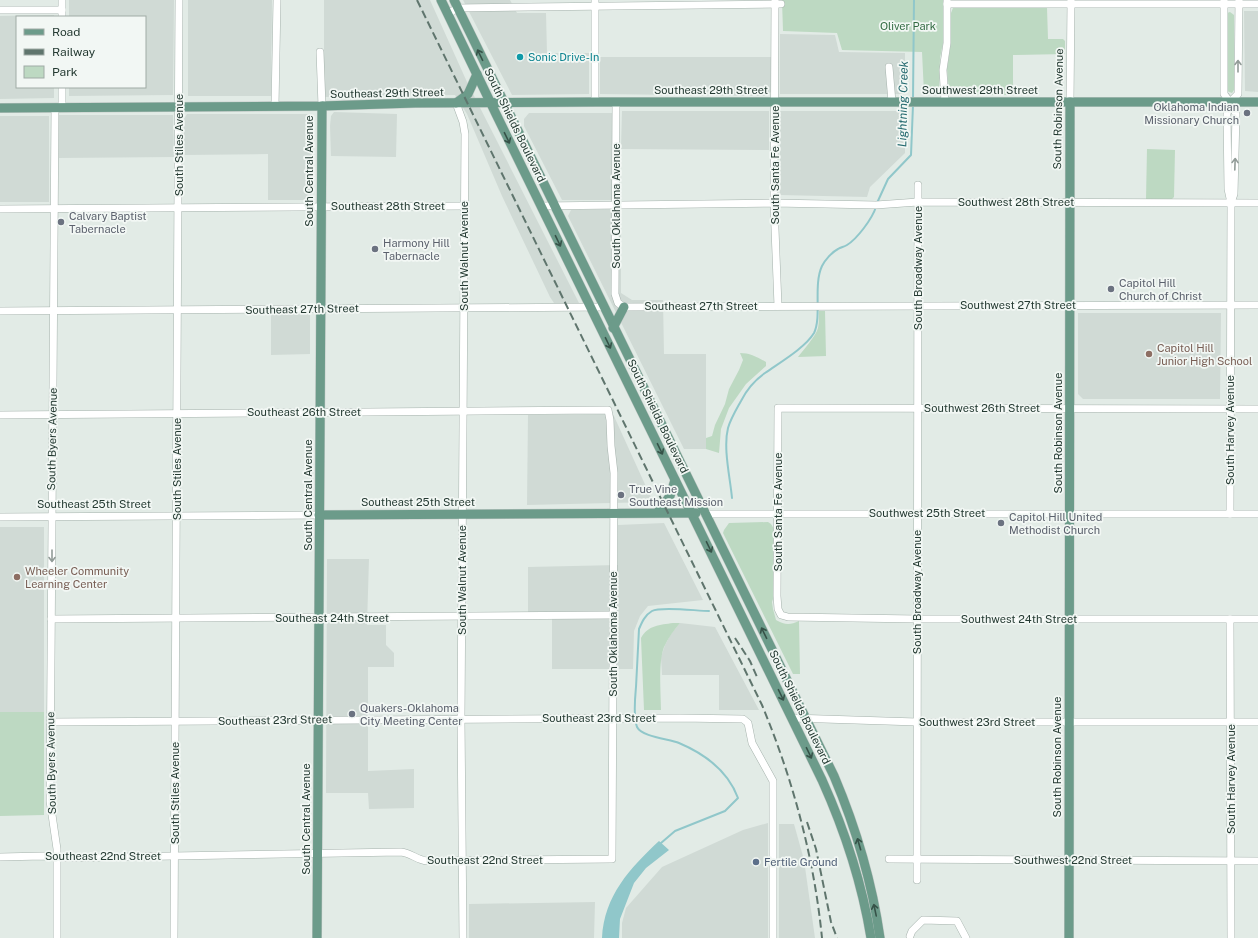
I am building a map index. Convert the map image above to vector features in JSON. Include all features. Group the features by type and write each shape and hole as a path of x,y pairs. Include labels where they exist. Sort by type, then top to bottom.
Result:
{"main road":[{"name":"South Shields Boulevard","path":"441,0 692,512 833,805 846,837 860,884 871,938"},
{"name":"South Shields Boulevard","path":"455,4 834,776 856,835 869,882 880,938"},
{"path":"456,103 468,94 477,74"},
{"name":"Southeast 29th Street","path":"0,108 322,106 490,102 774,102"},
{"name":"Southwest 29th Street","path":"774,102 1258,102"},
{"name":"South Robinson Avenue","path":"1069,938 1070,102"},
{"name":"South Central Avenue","path":"317,938 322,106"},
{"path":"613,328 624,307"},
{"path":"645,418 656,412"},
{"path":"658,512 670,496 675,480"},
{"name":"Southeast 25th Street","path":"320,515 658,512 692,512 705,514"}],"street":[{"path":"0,10 62,13 62,0"},
{"name":"South Stiles Avenue","path":"174,938 179,0"},
{"path":"275,106 277,0"},
{"path":"945,102 943,70 947,43 947,2 1239,2 1258,4"},
{"name":"South Robinson Avenue","path":"1070,102 1071,2"},
{"name":"South Harvey Avenue","path":"1224,2 1224,94 1236,114 1234,194 1231,203 1230,514"},
{"path":"1230,102 1238,94 1239,2"},
{"path":"595,3 595,102"},
{"path":"448,14 455,4 777,3"},
{"name":"South Santa Fe Avenue","path":"777,3 774,102 774,203 778,306"},
{"name":"South Central Avenue","path":"320,52 322,106"},
{"path":"889,67 896,102"},
{"name":"South Byers Avenue","path":"57,938 57,858 56,840 50,805 51,517 54,208 58,108 62,88"},
{"name":"South Oklahoma Avenue","path":"616,102 615,297 618,303 624,307"},
{"name":"South Walnut Avenue","path":"456,103 465,134 461,719 463,938"},
{"name":"South Broadway Avenue","path":"917,880 918,185"},
{"name":"Southwest 28th Street","path":"774,203 876,205 918,202 1258,203"},
{"path":"541,206 774,203"},
{"name":"Southeast 28th Street","path":"0,209 464,206"},
{"name":"Southwest 27th Street","path":"778,306 1258,305"},
{"name":"Southeast 27th Street","path":"624,307 778,306"},
{"name":"Southeast 27th Street","path":"0,311 604,307"},
{"name":"South Santa Fe Avenue","path":"778,408 777,596 778,609 781,615"},
{"name":"Southwest 26th Street","path":"778,408 1258,409"},
{"name":"South Oklahoma Avenue","path":"608,410 614,473 612,859"},
{"name":"Southeast 26th Street","path":"0,414 608,410"},
{"name":"Southwest 25th Street","path":"836,513 1258,514"},
{"name":"Southeast 25th Street","path":"705,514 836,513"},
{"name":"Southeast 25th Street","path":"0,517 320,515"},
{"name":"Southeast 24th Street","path":"51,619 614,615"},
{"name":"Southwest 24th Street","path":"781,615 788,617 917,619 1258,619"},
{"name":"South Harvey Avenue","path":"1230,619 1231,938"},
{"name":"Southeast 23rd Street","path":"50,722 612,718 743,719 748,723 752,743 773,781 773,938"},
{"name":"Southwest 23rd Street","path":"792,718 917,722 1258,722"},
{"name":"Southeast 22nd Street","path":"0,857 57,858 405,852 423,861 612,859"},
{"name":"Southwest 22nd Street","path":"889,859 1258,861"},
{"path":"910,936 912,931 922,920 957,921 966,938"}],"shaded area":[{"path":"69,0 174,0 173,95 69,96 69,88 146,88 146,16 69,16"},
{"path":"188,0 272,0 271,96 188,96"},
{"path":"324,0 430,0 467,82 579,303 554,303 550,297 502,196 467,114 455,95 324,97"},
{"path":"463,0 510,0 517,13 546,13 547,53 589,53 589,94 512,95"},
{"path":"1244,11 1258,11 1258,92 1245,91"},
{"path":"54,15 16,16 16,88 54,88 54,98 0,99 0,16"},
{"path":"780,34 835,35 839,52 905,53 905,94 780,94"},
{"path":"600,57 771,57 771,92 765,96 600,94"},
{"path":"622,111 769,111 769,150 621,149"},
{"path":"780,111 905,111 905,153 870,187 867,197 780,195"},
{"path":"334,112 397,114 396,157 331,156 330,126 331,116"},
{"path":"529,113 612,113 612,200 562,200 524,126 524,119"},
{"path":"187,114 310,114 313,116 311,198 305,200 268,200 268,154 184,155 184,119"},
{"path":"59,115 173,115 174,157 59,158"},
{"path":"0,116 49,116 49,202 0,202"},
{"path":"621,209 621,293 632,300 663,300 664,354 706,354 706,449 684,449 568,216 571,210"},
{"path":"271,313 306,313 310,315 310,354 271,355"},
{"name":"Capitol Hill Junior High School","path":"1078,313 1221,313 1220,399 1083,399 1078,394"},
{"path":"613,414 653,502 527,505 528,415"},
{"path":"664,523 703,600 648,606 640,616 634,631 633,669 552,669 552,613 528,612 528,567 618,565 618,525"},
{"path":"0,527 44,527 44,712 0,712"},
{"path":"327,559 369,559 367,625 386,625 386,645 394,653 394,667 368,667 368,771 414,769 414,808 369,809 368,793 326,793"},
{"path":"680,623 715,627 759,710 719,710 719,675 662,675 661,657 665,645 671,634"},
{"path":"768,823 768,938 622,938 622,923 626,908 662,867 743,830"},
{"path":"779,824 794,824 804,860 815,938 779,938"},
{"path":"595,902 594,938 469,938 469,904"}],"green space":[{"name":"Oliver Park","path":"782,0 943,0 943,43 940,58 939,93 924,93 922,52 842,50 837,33 783,31"},
{"path":"953,8 1047,8 1048,39 1063,39 1065,41 1065,54 1013,55 1013,95 954,95 949,91 947,69 951,43 951,13"},
{"path":"1230,12 1234,15 1234,90 1232,93 1227,91 1227,13"},
{"path":"1147,149 1175,150 1174,197 1172,199 1146,199"},
{"path":"819,311 825,311 826,356 798,357 817,331 819,324"},
{"path":"740,353 760,358 766,362 766,366 746,384 729,408 721,429 719,453 706,449 706,438 712,436 715,425 725,404 729,389 743,360"},
{"path":"768,522 774,529 773,609 776,620 779,622 788,624 799,621 800,674 793,674 723,533 729,523"},
{"path":"680,623 667,640 662,654 660,669 661,710 644,710 641,638 647,630 651,628"},
{"path":"0,712 44,712 44,815 0,816"}],"water":[{"path":"659,841 669,850 646,868 634,883 620,919 619,938 602,938 608,909 620,884 638,862"}],"waterway":[{"name":"Lightning Creek","path":"913,99 914,0"},
{"name":"Lightning Creek","path":"877,203 888,179 911,155 913,105"},
{"name":"Lightning Creek","path":"732,498 726,444 728,428 734,414 745,393 754,382 798,350 810,339 816,326 818,282 822,266 833,252 847,245 860,234 868,223 876,207"},
{"name":"Lightning Creek","path":"661,843 675,831 725,811 738,798 734,788 714,764 689,747 644,733 637,727 635,718 639,629 644,619 652,611 663,609 709,611"}],"railway":[{"path":"417,0 762,705 783,762 801,819 814,878 822,938"},
{"path":"735,638 750,661 757,677"},
{"path":"807,822 816,849 831,922 837,938"}],"place":[{"name":"Sonic Drive-In","path":"520,57"},
{"name":"Oklahoma Indian Missionary Church","path":"1247,113"},
{"name":"Calvary Baptist Tabernacle","path":"61,222"},
{"name":"Harmony Hill Tabernacle","path":"375,249"},
{"name":"Capitol Hill Church of Christ","path":"1111,289"},
{"name":"Capitol Hill Junior High School","path":"1149,354"},
{"name":"True Vine Southeast Mission","path":"621,495"},
{"name":"Capitol Hill United Methodist Church","path":"1001,523"},
{"name":"Wheeler Community Learning Center","path":"17,577"},
{"name":"Quakers-Oklahoma City Meeting Center","path":"352,714"},
{"name":"Fertile Ground","path":"756,862"}]}
